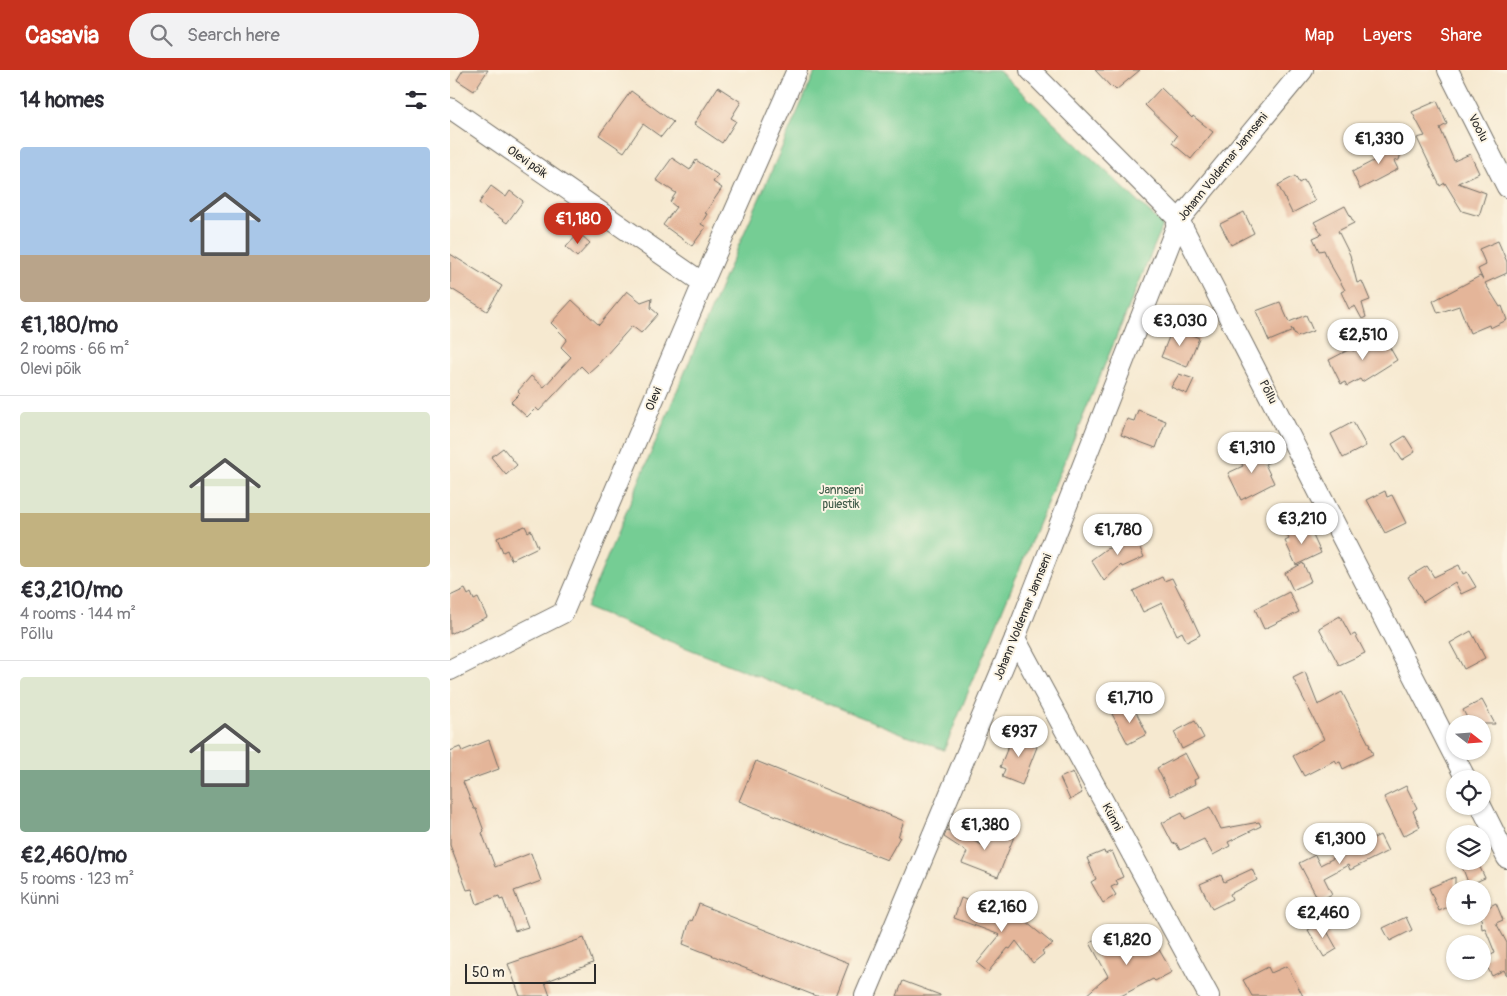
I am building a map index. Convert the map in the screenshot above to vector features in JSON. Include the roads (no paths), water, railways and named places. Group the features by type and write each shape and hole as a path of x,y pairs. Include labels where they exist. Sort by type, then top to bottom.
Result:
{"street":[{"name":"Olevi","path":"450,670 563,613 703,283 797,70"},
{"name":"Põllu","path":"1030,70 1179,220 1461,770"},
{"name":"Johann Voldemar Jannseni","path":"865,996 1015,638 1179,220 1303,70"},
{"name":"Voolu","path":"1448,70 1507,187"},
{"name":"Olevi põik","path":"450,108 703,283"},
{"name":"Künni","path":"1015,638 1209,996"},
{"path":"1485,815 1507,858"}],"park label":[{"name":"Jannseni puiestik","path":"841,497"}]}
